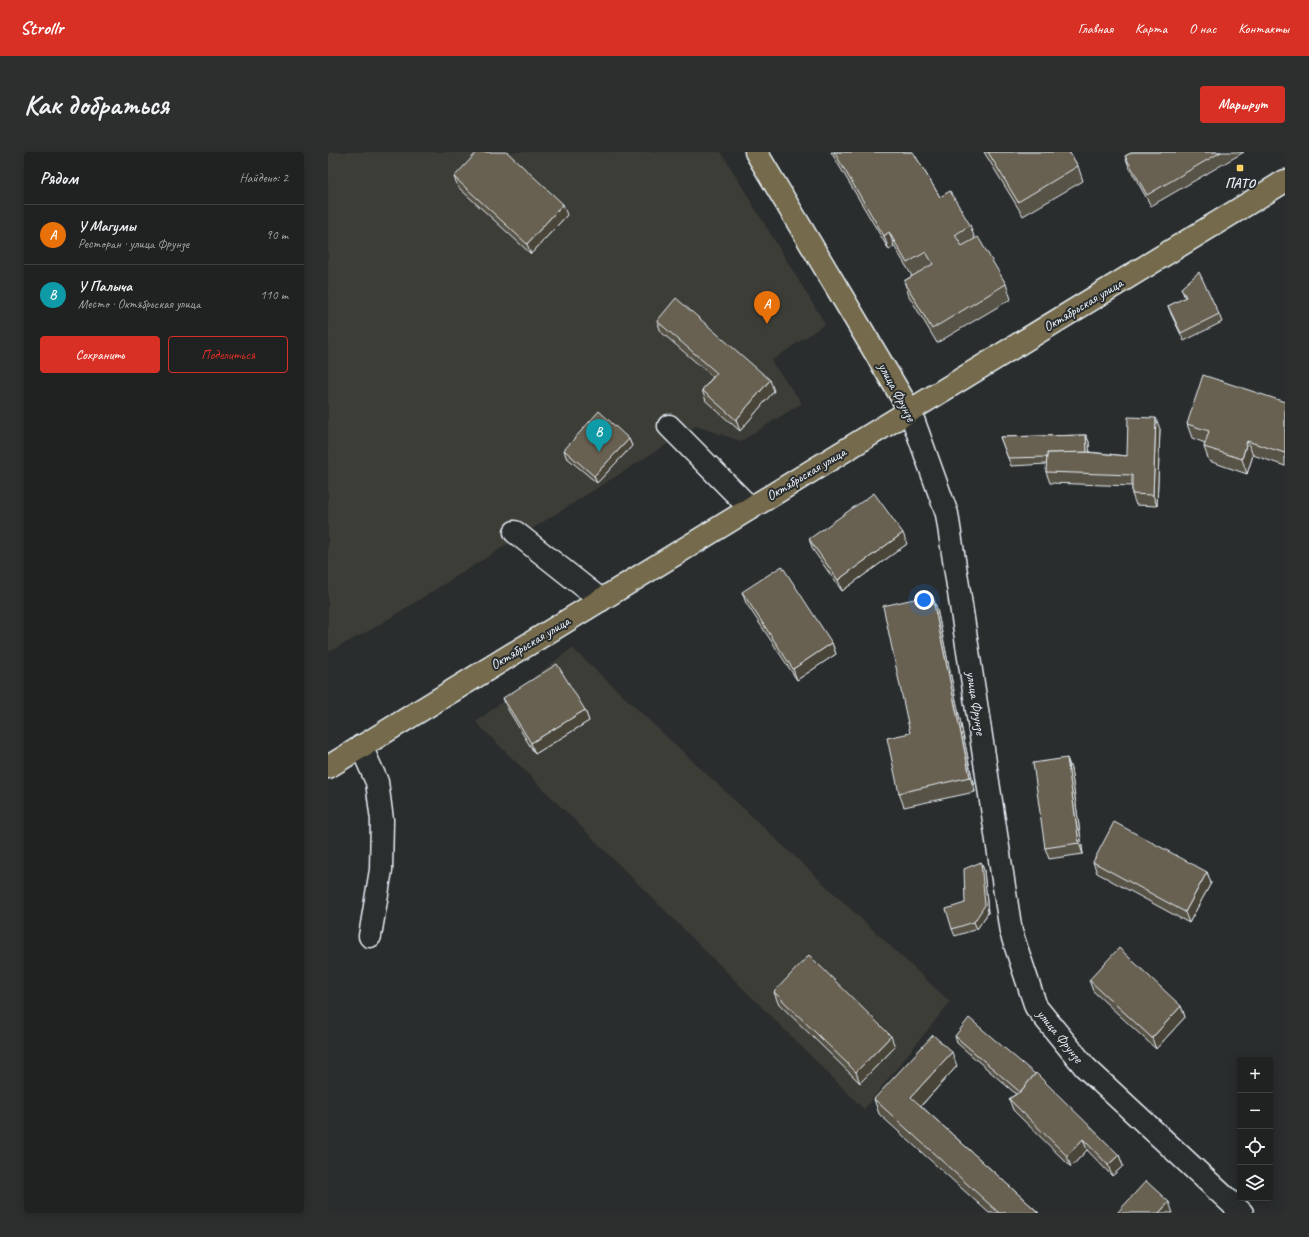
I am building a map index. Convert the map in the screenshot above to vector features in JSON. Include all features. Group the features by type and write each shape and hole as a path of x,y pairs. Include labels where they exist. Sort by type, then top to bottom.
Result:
{"main road":[{"name":"улица Фрунзе","path":"756,152 910,410"},
{"name":"Октябрьская улица","path":"328,766 1285,181"}],"street":[{"name":"улица Фрунзе","path":"910,410 947,514 1011,932 1036,1007 1085,1067 1242,1213"},
{"path":"669,426 750,508"},
{"path":"515,532 601,600"},
{"path":"361,746 377,782 382,820 381,870 370,936"}],"shaded area":[{"path":"328,152 721,152 825,324 771,361 802,403 741,441 696,426 374,628 328,652"},
{"path":"572,648 950,1002 864,1109 476,722"}],"building":[{"path":"477,152 507,152 563,204 527,244 454,177"},
{"path":"834,152 913,152 940,197 950,191 970,225 955,235 962,246 978,237 1006,284 932,329 904,281 933,264 926,252 907,263 889,232 884,236"},
{"path":"988,152 1069,152 1078,166 1018,202"},
{"path":"1133,152 1221,152 1147,195 1125,156"},
{"path":"1199,272 1219,314 1181,333 1168,306 1186,297 1181,288"},
{"path":"676,298 770,380 736,420 702,390 717,373 657,321"},
{"path":"1203,375 1285,402 1285,453 1247,441 1242,459 1204,447 1209,431 1187,424"},
{"path":"599,411 629,439 594,476 564,450"},
{"path":"1128,417 1156,418 1153,495 1132,494 1132,475 1046,472 1047,453 1086,452 1127,456"},
{"path":"1086,435 1087,452 1047,453 1047,457 1008,458 1000,437"},
{"path":"874,493 903,533 838,580 809,539"},
{"path":"782,566 832,643 793,669 742,592"},
{"path":"932,595 970,777 899,793 887,738 910,733 883,606"},
{"path":"557,664 585,710 531,743 503,698"},
{"path":"1067,758 1079,843 1045,848 1033,763"},
{"path":"1114,822 1207,872 1185,912 1093,862"},
{"path":"981,862 985,905 974,922 952,929 946,909 965,903 964,869"},
{"path":"1119,948 1181,1006 1152,1038 1089,980"},
{"path":"809,955 891,1036 856,1072 774,992"},
{"path":"969,1018 1035,1074 1020,1092 955,1036"},
{"path":"933,1035 952,1052 911,1097 1039,1213 999,1213 874,1099"},
{"path":"1036,1073 1119,1155 1108,1165 1083,1139 1067,1156 1009,1099 1021,1091"},
{"path":"1146,1181 1169,1202 1159,1213 1117,1213"}],"place":[{"name":"ПАТО","path":"1240,168"},
{"name":"У Магумы","path":"767,324"},
{"name":"У Палыча","path":"599,452"}]}
